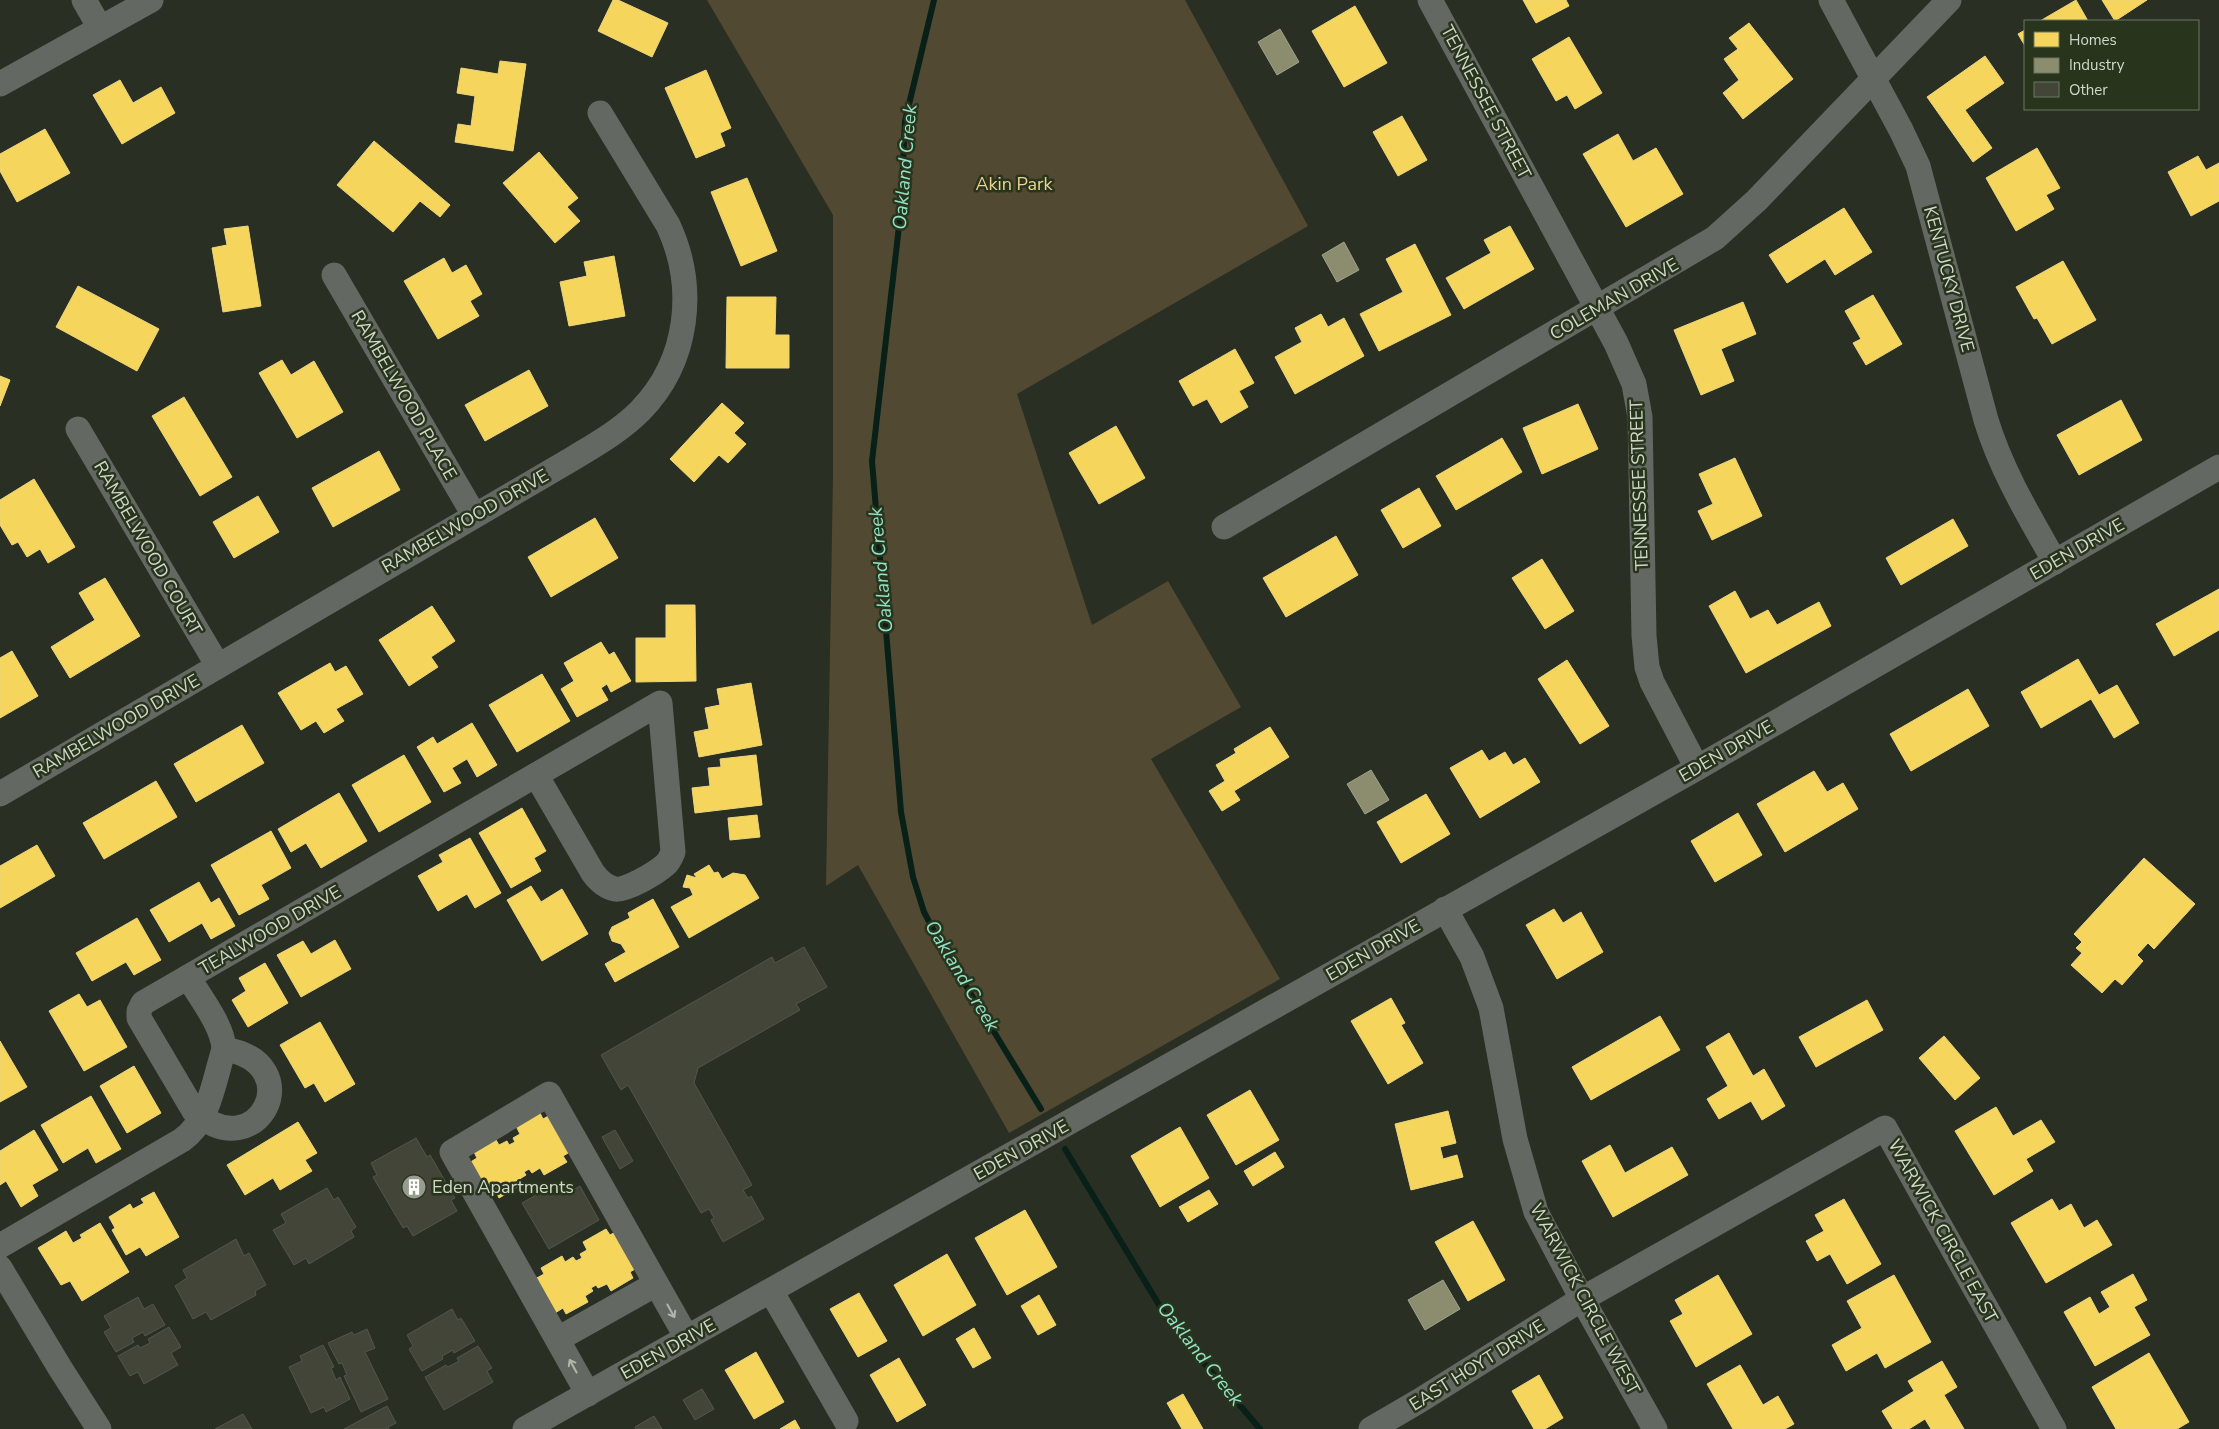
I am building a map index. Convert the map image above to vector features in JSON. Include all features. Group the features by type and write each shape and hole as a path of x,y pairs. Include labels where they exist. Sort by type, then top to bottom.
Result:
{"street":[{"path":"84,0 100,28"},
{"path":"0,84 151,0"},
{"name":"TENNESSEE STREET","path":"1430,0 1598,308 1630,374 1638,406 1644,636 1648,667 1659,698 1697,768"},
{"name":"KENTUCKY DRIVE","path":"1831,0 1901,130 1923,181 1986,420 1998,456 2007,476 2055,562"},
{"name":"COLEMAN DRIVE","path":"1224,527 1698,249 1730,226 1949,0"},
{"name":"RAMBELWOOD DRIVE","path":"0,794 572,459 626,424 639,412 660,387 668,373 680,343 686,296 676,243 668,224 600,113"},
{"name":"RAMBELWOOD PLACE","path":"334,275 474,515"},
{"name":"RAMBELWOOD COURT","path":"78,429 218,666"},
{"name":"EDEN DRIVE","path":"525,1429 1697,768 2219,467"},
{"name":"TEALWOOD DRIVE","path":"224,1049 221,1034 188,977 660,703 674,838 673,852 670,860 661,868 626,888 617,889 604,885 593,873 536,775"},
{"name":"WARWICK CIRCLE WEST","path":"1445,909 1472,957 1491,1008 1516,1139 1536,1212 1655,1429"},
{"path":"0,1246 193,1132 202,1118 224,1049 241,1052 252,1058 264,1071 270,1096 266,1110 254,1123 242,1128 217,1125 202,1118 194,1111 184,1097 140,1021 138,1014 143,1003 188,977"},
{"path":"588,1394 452,1152 549,1094 687,1338"},
{"name":"WARWICK CIRCLE EAST","path":"1582,1299 1885,1128 2054,1429"},
{"path":"0,1268 99,1429"},
{"path":"558,1340 656,1284"},
{"path":"771,1291 846,1421"},
{"name":"EAST HOYT DRIVE","path":"1370,1429 1419,1402 1582,1299"}],"green space":[{"name":"Akin Park","path":"707,0 1185,0 1308,226 1017,394 1092,625 1168,581 1241,707 1151,759 1280,979 1009,1133 858,865 826,886 833,475 833,215"}],"building: Homes":[{"path":"613,0 618,0 668,23 652,57 598,31"},
{"path":"1523,0 1566,0 1569,6 1536,23"},
{"path":"2076,0 2087,20 2042,20"},
{"path":"2102,0 2147,0 2117,20 2114,20"},
{"path":"1355,6 1387,63 1344,87 1312,31"},
{"path":"1749,23 1793,79 1743,119 1723,93 1739,80 1724,59 1738,49 1729,38"},
{"path":"2024,31 2024,44 2018,34"},
{"path":"1569,37 1602,93 1575,109 1567,95 1556,101 1532,59"},
{"path":"1985,56 2004,83 1965,110 1992,148 1973,162 1927,97"},
{"path":"500,61 526,64 513,151 455,142 458,124 471,126 475,96 457,93 461,68 498,74"},
{"path":"706,70 731,128 720,133 725,146 696,158 665,88"},
{"path":"120,80 133,103 161,87 175,113 122,144 93,95"},
{"path":"1402,116 1427,160 1398,176 1373,132"},
{"path":"45,129 70,173 17,202 0,171 0,154"},
{"path":"1618,134 1633,161 1656,148 1683,194 1626,227 1583,154"},
{"path":"374,141 450,205 440,217 420,201 393,232 337,185"},
{"path":"2037,148 2060,188 2046,195 2054,209 2016,231 1986,178"},
{"path":"539,152 578,198 567,207 580,221 555,243 503,183"},
{"path":"2198,156 2206,170 2219,163 2219,201 2191,216 2168,172"},
{"path":"747,178 777,251 741,266 711,192"},
{"path":"1844,208 1872,252 1835,275 1825,259 1787,283 1769,255"},
{"path":"248,226 261,306 223,312 212,248 227,245 224,229"},
{"path":"1510,226 1534,269 1464,309 1446,278 1491,253 1484,240"},
{"path":"1415,244 1451,315 1379,351 1360,314 1403,292 1386,259"},
{"path":"614,256 625,316 569,326 560,282 587,276 584,262"},
{"path":"444,258 452,273 466,265 482,294 470,301 479,316 438,339 404,281"},
{"path":"2063,261 2096,320 2052,344 2037,318 2034,319 2016,287"},
{"path":"78,286 159,329 137,371 56,327"},
{"path":"1873,295 1902,344 1866,365 1853,343 1861,339 1845,311"},
{"path":"727,297 776,297 775,335 789,335 789,368 726,368"},
{"path":"1743,302 1756,334 1721,349 1734,381 1701,395 1674,330"},
{"path":"1321,314 1328,327 1344,318 1364,356 1295,394 1275,357 1302,342 1295,328"},
{"path":"1235,349 1254,383 1239,391 1248,407 1221,423 1207,399 1193,406 1179,381"},
{"path":"282,360 291,375 314,361 343,412 297,438 259,373"},
{"path":"529,370 548,406 485,441 465,405"},
{"path":"0,376 10,380 0,406"},
{"path":"184,397 232,477 200,496 152,416"},
{"path":"2121,400 2142,440 2079,475 2057,435"},
{"path":"722,403 744,423 734,433 746,444 728,463 719,455 694,482 670,459"},
{"path":"1578,404 1598,449 1542,474 1523,428"},
{"path":"1116,426 1145,478 1099,504 1069,453"},
{"path":"1502,438 1522,472 1456,510 1436,476"},
{"path":"379,451 400,490 333,527 312,488"},
{"path":"1735,458 1762,516 1712,540 1698,511 1713,504 1699,474"},
{"path":"34,479 75,547 48,563 40,549 27,557 18,542 12,545 0,525 0,500"},
{"path":"1419,488 1441,526 1403,548 1381,510"},
{"path":"258,496 279,532 234,558 213,522"},
{"path":"595,518 618,558 551,597 528,557"},
{"path":"1953,519 1968,546 1901,585 1886,558"},
{"path":"1336,536 1358,575 1286,617 1263,578"},
{"path":"1542,559 1574,611 1545,629 1512,578"},
{"path":"105,578 140,636 70,678 51,647 95,620 79,593"},
{"path":"2219,589 2219,630 2174,656 2156,624"},
{"path":"1735,591 1750,619 1768,610 1777,625 1819,602 1831,626 1746,673 1709,606"},
{"path":"666,605 695,605 696,681 636,682 636,638 666,638"},
{"path":"432,606 455,641 431,657 438,667 409,686 379,640"},
{"path":"601,642 609,655 614,652 631,681 611,692 607,684 601,688 608,700 577,717 561,689 574,681 564,663"},
{"path":"12,651 38,696 0,718 0,658"},
{"path":"2078,659 2099,695 2117,685 2139,723 2114,738 2091,699 2041,728 2021,692"},
{"path":"1567,660 1609,726 1580,744 1538,679"},
{"path":"330,663 335,672 346,666 363,694 336,709 344,721 324,733 316,721 301,730 278,693"},
{"path":"542,674 570,721 517,752 489,705"},
{"path":"751,683 762,745 699,757 694,732 709,729 705,708 720,705 717,689"},
{"path":"1968,689 1989,726 1911,771 1890,734"},
{"path":"472,723 497,765 477,777 467,759 452,768 461,783 444,792 417,747 433,737 437,744"},
{"path":"242,725 264,763 196,802 174,764"},
{"path":"1270,727 1289,757 1234,791 1240,800 1222,811 1209,791 1225,781 1216,765 1236,753 1234,749"},
{"path":"1482,750 1489,761 1505,752 1513,765 1525,758 1540,782 1480,818 1450,768"},
{"path":"404,755 431,802 379,832 352,785"},
{"path":"756,755 762,805 695,813 692,788 710,786 708,768 721,767 720,759"},
{"path":"1814,771 1827,792 1843,783 1858,809 1785,852 1757,804"},
{"path":"156,781 177,817 104,859 83,823"},
{"path":"339,793 367,841 321,868 306,843 291,852 278,829"},
{"path":"1426,794 1450,834 1401,863 1377,822"},
{"path":"522,808 546,851 534,858 541,871 511,888 479,833"},
{"path":"1738,813 1762,855 1715,882 1691,841"},
{"path":"757,815 760,837 730,840 728,818"},
{"path":"271,831 291,868 261,885 269,899 239,915 211,865"},
{"path":"470,838 501,893 475,908 467,894 438,911 418,876 443,862 439,855"},
{"path":"37,845 55,876 0,908 0,866"},
{"path":"2144,858 2195,904 2154,949 2148,943 2137,955 2143,961 2122,985 2115,979 2102,993 2071,965 2082,953 2076,948 2082,942 2074,934"},
{"path":"709,865 714,873 718,872 722,879 733,873 745,875 759,898 689,938 671,907 693,895 690,888 683,887 687,875 697,878 694,874"},
{"path":"199,882 211,903 219,898 235,926 211,939 202,923 169,942 150,910"},
{"path":"531,886 541,902 562,889 588,934 542,961 507,900"},
{"path":"653,899 679,947 615,982 605,964 626,952 621,944 612,941 609,933 612,927 630,918 628,913"},
{"path":"1554,909 1563,923 1581,912 1603,952 1557,979 1526,925"},
{"path":"137,918 161,960 134,975 126,962 92,981 76,953"},
{"path":"335,940 351,969 301,997 277,955 303,941 311,954"},
{"path":"265,963 288,1003 248,1027 232,1000 246,991 239,978"},
{"path":"79,994 87,1007 100,1000 127,1047 84,1071 49,1011"},
{"path":"1391,998 1405,1023 1401,1025 1423,1063 1388,1084 1351,1021"},
{"path":"1867,1000 1883,1030 1816,1067 1799,1037"},
{"path":"1660,1016 1680,1050 1591,1100 1572,1067"},
{"path":"320,1022 355,1084 325,1102 314,1083 305,1088 280,1045"},
{"path":"1729,1033 1753,1076 1764,1069 1785,1106 1762,1120 1751,1101 1719,1119 1707,1099 1728,1086 1706,1047"},
{"path":"1944,1036 1980,1078 1955,1100 1919,1058"},
{"path":"0,1041 27,1087 0,1102"},
{"path":"134,1066 161,1113 127,1133 100,1086"},
{"path":"1250,1090 1279,1140 1236,1165 1207,1115"},
{"path":"91,1096 121,1149 96,1163 88,1148 63,1163 41,1125"},
{"path":"1996,1107 2013,1136 2041,1120 2055,1142 2026,1159 2033,1171 1994,1195 1955,1131"},
{"path":"1448,1111 1456,1143 1440,1147 1443,1159 1457,1155 1463,1177 1411,1190 1395,1124"},
{"path":"540,1113 543,1119 552,1114 573,1150 563,1156 567,1162 544,1175 540,1168 532,1173 529,1169 524,1172 526,1175 518,1180 521,1185 499,1198 496,1192 488,1197 469,1163 477,1158 474,1152 496,1140 499,1145 507,1141 509,1145 515,1142 513,1138 520,1134 516,1126"},
{"path":"298,1122 317,1153 305,1160 312,1171 280,1190 273,1178 245,1195 227,1165"},
{"path":"1180,1127 1209,1178 1160,1207 1131,1156"},
{"path":"34,1130 58,1170 32,1185 38,1196 21,1207 6,1181 0,1185 0,1151"},
{"path":"1610,1145 1625,1173 1672,1147 1688,1175 1613,1217 1582,1161"},
{"path":"1275,1152 1284,1167 1253,1186 1244,1171"},
{"path":"1209,1190 1218,1204 1188,1222 1179,1207"},
{"path":"154,1192 179,1237 146,1256 140,1247 126,1255 112,1230 115,1228 109,1217 130,1204 133,1209 144,1203 141,1199"},
{"path":"1844,1199 1881,1264 1847,1284 1830,1254 1817,1261 1806,1241 1824,1231 1815,1215"},
{"path":"2052,1199 2059,1211 2071,1204 2084,1228 2097,1220 2112,1245 2046,1283 2011,1223"},
{"path":"1025,1210 1057,1267 1007,1295 975,1238"},
{"path":"1473,1221 1505,1280 1468,1301 1435,1242"},
{"path":"100,1223 129,1272 82,1301 70,1281 61,1285 38,1248 66,1231 73,1243 82,1238 80,1235"},
{"path":"606,1229 610,1235 619,1230 640,1266 630,1272 633,1278 611,1291 607,1284 598,1288 596,1285 591,1288 593,1291 585,1296 588,1302 566,1314 563,1308 555,1313 535,1279 544,1274 541,1268 562,1256 565,1262 573,1257 576,1261 582,1258 580,1254 587,1250 583,1242"},
{"path":"947,1254 976,1305 923,1336 894,1285"},
{"path":"2133,1274 2147,1300 2134,1307 2150,1335 2095,1366 2064,1312 2090,1297 2099,1314 2110,1307 2101,1292"},
{"path":"1718,1275 1752,1334 1696,1367 1670,1321 1683,1314 1675,1300"},
{"path":"1894,1275 1931,1342 1885,1368 1877,1353 1846,1371 1832,1345 1862,1328 1847,1301"},
{"path":"859,1293 887,1341 858,1357 830,1309"},
{"path":"1039,1295 1056,1325 1038,1335 1021,1306"},
{"path":"974,1328 991,1358 973,1368 956,1339"},
{"path":"756,1352 784,1402 754,1419 725,1370"},
{"path":"2149,1353 2189,1422 2177,1429 2116,1429 2092,1387"},
{"path":"899,1358 926,1405 897,1422 870,1375"},
{"path":"1942,1361 1957,1387 1944,1395 1964,1429 1931,1429 1925,1419 1909,1429 1893,1429 1882,1411 1914,1391 1908,1381"},
{"path":"1740,1365 1763,1405 1778,1396 1794,1424 1785,1429 1733,1429 1707,1384"},
{"path":"1539,1375 1563,1418 1545,1429 1534,1429 1512,1391"},
{"path":"1183,1394 1203,1429 1182,1429 1167,1403"},
{"path":"795,1420 800,1429 780,1429"}],"building: Industry":[{"path":"1280,29 1299,62 1277,75 1258,42"},
{"path":"1344,242 1359,270 1337,282 1322,255"},
{"path":"1371,770 1389,800 1365,814 1347,784"},
{"path":"1443,1280 1460,1309 1425,1330 1408,1300"}],"building: Other":[{"path":"804,947 827,987 796,1004 800,1010 698,1068 694,1083 752,1185 743,1190 748,1198 751,1196 764,1219 723,1242 711,1220 714,1218 709,1209 701,1213 628,1085 621,1090 601,1055 772,957 775,963"},
{"path":"615,1130 633,1161 620,1169 602,1137"},
{"name":"Eden Apartments","path":"416,1138 427,1157 430,1155 455,1198 451,1200 457,1211 413,1236 407,1226 403,1228 373,1177 377,1175 371,1163"},
{"path":"561,1181 568,1193 580,1186 599,1220 549,1249 522,1203"},
{"path":"327,1188 334,1200 338,1197 356,1227 351,1231 354,1237 309,1264 306,1258 294,1265 273,1230 286,1223 281,1214"},
{"path":"236,1239 244,1256 249,1253 266,1285 255,1291 256,1295 211,1320 206,1312 193,1319 175,1286 187,1278 183,1270"},
{"path":"138,1297 144,1309 153,1304 165,1325 145,1336 143,1332 132,1338 134,1342 116,1352 104,1332 111,1328 104,1316"},
{"path":"452,1309 458,1320 461,1318 475,1341 454,1353 453,1350 442,1356 443,1359 422,1371 409,1349 413,1346 407,1335"},
{"path":"169,1327 181,1347 171,1353 178,1365 144,1384 138,1372 130,1376 118,1356 138,1345 140,1348 150,1343 148,1339"},
{"path":"367,1329 375,1348 365,1352 388,1399 361,1412 344,1376 347,1375 342,1363 339,1364 328,1343 352,1332 354,1335"},
{"path":"323,1345 334,1367 331,1368 336,1380 340,1377 350,1399 326,1412 324,1407 311,1413 289,1367 302,1361 300,1356"},
{"path":"478,1346 492,1368 487,1371 493,1382 444,1410 425,1377 446,1365 448,1367 459,1361 457,1358"},
{"path":"702,1389 714,1409 695,1420 683,1400"},
{"path":"387,1406 396,1423 388,1427 389,1429 344,1429"},
{"path":"243,1414 252,1429 215,1429"},
{"path":"654,1416 662,1429 636,1429 635,1427"}],"waterway":[{"name":"Oakland Creek","path":"934,0 905,121 901,209 872,461 901,812 913,877 924,912 943,948 1041,1109"},
{"name":"Oakland Creek","path":"1065,1149 1170,1323 1260,1429"}],"place":[{"name":"Eden Apartments","path":"414,1187"}]}
